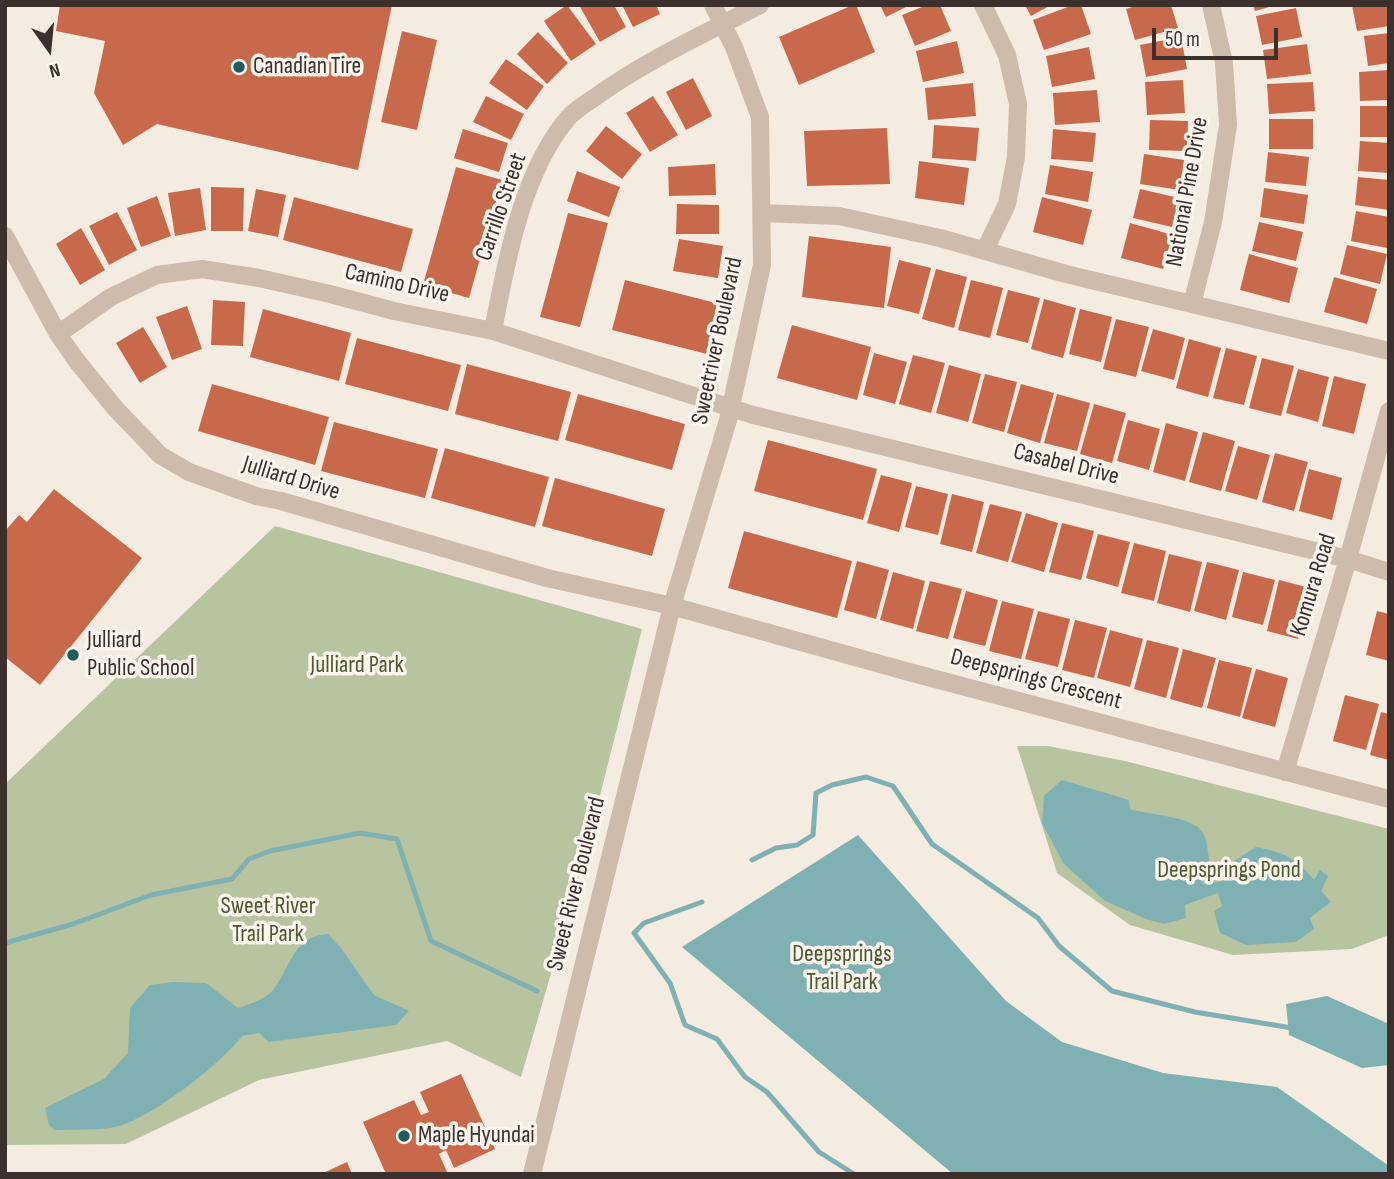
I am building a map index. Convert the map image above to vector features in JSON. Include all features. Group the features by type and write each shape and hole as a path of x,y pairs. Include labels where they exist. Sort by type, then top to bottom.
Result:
{"street":[{"name":"Sweetriver Boulevard","path":"672,606 730,409 762,265 760,117 724,24 713,5"},
{"path":"724,24 760,5"},
{"path":"983,5 1007,55 1018,104 1016,157 1007,204 985,250"},
{"name":"National Pine Drive","path":"1192,304 1213,222 1228,125 1224,63 1211,5"},
{"name":"Carrillo Street","path":"493,331 512,239 530,185 569,116 642,67 724,24"},
{"path":"762,213 839,216 985,250 1066,274 1389,351"},
{"name":"Julliard Drive","path":"5,236 58,334 115,408 160,456 189,472 256,496 547,578 672,606"},
{"name":"Camino Drive","path":"58,334 111,297 157,275 202,269 259,278 394,312 493,331 730,409"},
{"name":"Casabel Drive","path":"730,409 1348,559 1389,572"},
{"name":"Komura Road","path":"1285,772 1389,411"},
{"name":"Deepsprings Crescent","path":"672,606 1389,799"},
{"name":"Sweet River Boulevard","path":"532,1174 672,606"}],"green space":[{"path":"275,526 642,629 583,863 521,1077 447,1041 259,1080 126,1144 5,1145 5,784"},
{"name":"Deepsprings Pond","path":"1017,746 1048,746 1125,761 1389,829 1389,935 1352,949 1233,955 1130,925 1057,873"}],"water":[{"path":"1062,780 1129,800 1130,809 1181,820 1198,827 1206,841 1210,866 1199,871 1203,884 1223,881 1231,863 1256,847 1289,857 1314,880 1320,870 1328,876 1321,891 1331,902 1310,918 1314,929 1296,942 1246,945 1220,933 1214,911 1222,906 1218,893 1185,905 1186,918 1164,924 1105,901 1064,864 1042,823 1044,796"},
{"name":"Deepsprings Trail Park","path":"858,835 1006,1001 1062,1042 1163,1073 1277,1087 1389,1166 1389,1174 953,1174 682,947"},
{"path":"328,934 374,995 409,1011 396,1025 269,1042 259,1033 242,1036 202,1075 165,1103 129,1122 115,1127 93,1129 55,1130 49,1125 45,1108 104,1079 128,1053 130,1008 150,985 173,982 206,983 238,1008 270,993 300,947 307,940"},
{"path":"1327,996 1389,1024 1389,1065 1362,1068 1289,1035 1286,1004"}],"building":[{"name":"Canadian Tire","path":"60,5 392,5 358,170 157,124 123,145 94,93 105,41 56,31"},
{"path":"567,5 596,44 571,61 544,21"},
{"path":"579,5 614,5 626,27 600,42"},
{"path":"622,5 656,5 660,14 633,27"},
{"path":"856,5 875,52 799,85 779,37"},
{"path":"880,5 910,5 886,17"},
{"path":"927,5 940,5 951,31 915,46 902,15"},
{"path":"1025,5 1051,5 1031,16"},
{"path":"1073,5 1081,5 1091,34 1044,50 1033,20"},
{"path":"1139,5 1171,5 1178,28 1135,40 1126,9"},
{"path":"1253,5 1273,5 1273,6 1255,11"},
{"path":"1352,5 1389,5 1389,26 1357,31"},
{"path":"1296,8 1302,37 1262,45 1256,16"},
{"path":"402,31 437,40 417,130 381,122"},
{"path":"538,32 568,63 547,84 517,54"},
{"path":"1389,33 1389,63 1368,66 1364,36"},
{"path":"1181,37 1187,69 1146,77 1140,45"},
{"path":"957,41 964,73 923,82 916,51"},
{"path":"1307,44 1311,74 1267,79 1263,50"},
{"path":"1089,47 1095,79 1052,87 1046,56"},
{"path":"506,59 544,86 527,110 489,83"},
{"path":"1389,70 1389,100 1360,101 1359,72"},
{"path":"693,78 712,116 686,130 666,92"},
{"path":"1183,80 1185,113 1147,115 1145,82"},
{"path":"1313,82 1315,111 1269,114 1267,84"},
{"path":"973,83 976,116 928,120 925,88"},
{"path":"1097,90 1100,122 1055,125 1053,93"},
{"path":"486,96 524,114 511,140 473,122"},
{"path":"653,96 678,135 650,152 626,113"},
{"path":"1360,106 1389,106 1389,137 1360,137"},
{"path":"1269,119 1313,119 1313,149 1269,149"},
{"path":"1150,120 1188,121 1187,151 1149,150"},
{"path":"934,125 979,128 976,161 932,158"},
{"path":"606,126 642,154 622,179 586,151"},
{"path":"887,128 890,184 807,186 804,131"},
{"path":"463,129 508,143 499,172 454,158"},
{"path":"1053,129 1096,133 1093,162 1051,159"},
{"path":"1360,141 1389,143 1389,173 1358,171"},
{"path":"1268,152 1309,157 1306,186 1265,182"},
{"path":"1144,154 1184,160 1180,190 1140,184"},
{"path":"919,161 969,168 964,205 915,198"},
{"path":"715,164 716,195 669,196 668,167"},
{"path":"1050,165 1093,172 1088,202 1045,194"},
{"path":"456,167 502,180 469,298 423,285"},
{"path":"577,171 620,187 609,217 567,201"},
{"path":"1358,177 1389,180 1389,210 1355,205"},
{"path":"211,187 244,188 243,231 211,231"},
{"path":"200,188 206,230 175,236 168,193"},
{"path":"1264,188 1308,195 1304,224 1260,217"},
{"path":"256,189 286,195 278,237 248,231"},
{"path":"1140,189 1179,198 1172,227 1133,218"},
{"path":"157,196 171,236 141,247 127,208"},
{"path":"294,197 413,229 401,272 283,240"},
{"path":"1042,197 1092,210 1083,245 1033,232"},
{"path":"677,204 719,205 719,234 676,234"},
{"path":"1356,211 1389,217 1387,248 1351,241"},
{"path":"117,212 137,250 109,265 89,226"},
{"path":"568,213 608,223 580,327 540,317"},
{"path":"1259,222 1303,232 1296,261 1252,251"},
{"path":"1130,223 1173,235 1163,269 1121,258"},
{"path":"81,228 105,270 80,285 56,244"},
{"path":"809,236 891,247 884,308 802,297"},
{"path":"679,239 723,246 718,278 673,271"},
{"path":"1347,245 1387,254 1380,284 1340,274"},
{"path":"1249,254 1298,268 1289,303 1240,290"},
{"path":"899,260 931,268 919,314 887,306"},
{"path":"936,269 967,277 954,328 922,319"},
{"path":"1334,277 1377,289 1367,324 1324,312"},
{"path":"625,280 720,304 707,354 612,330"},
{"path":"971,280 1003,288 990,338 958,330"},
{"path":"1008,290 1040,298 1028,343 996,335"},
{"path":"1044,299 1076,308 1063,358 1031,349"},
{"path":"213,300 245,302 243,346 211,345"},
{"path":"187,306 202,349 172,360 156,317"},
{"path":"263,309 351,333 339,381 250,357"},
{"path":"1080,309 1112,317 1101,362 1069,354"},
{"path":"1116,319 1149,327 1136,377 1103,369"},
{"path":"792,325 871,347 857,400 777,378"},
{"path":"143,327 167,367 140,383 116,343"},
{"path":"1153,329 1185,338 1174,380 1141,371"},
{"path":"357,338 461,365 448,411 345,384"},
{"path":"1189,339 1221,348 1208,397 1176,388"},
{"path":"1226,348 1257,356 1244,405 1213,398"},
{"path":"874,353 907,362 895,404 863,395"},
{"path":"913,355 945,363 931,413 899,404"},
{"path":"1262,358 1294,366 1281,416 1249,408"},
{"path":"467,364 571,392 558,441 455,414"},
{"path":"949,365 981,374 968,422 936,413"},
{"path":"1298,369 1329,377 1318,422 1286,413"},
{"path":"985,374 1017,382 1004,432 972,423"},
{"path":"1334,376 1366,384 1354,434 1322,426"},
{"path":"212,384 329,417 315,465 198,431"},
{"path":"1021,384 1054,393 1040,443 1007,433"},
{"path":"578,394 685,424 672,470 565,440"},
{"path":"1057,394 1090,403 1077,451 1044,443"},
{"path":"1094,404 1126,413 1112,463 1080,454"},
{"path":"1128,420 1160,429 1149,470 1117,461"},
{"path":"334,422 438,449 425,498 321,471"},
{"path":"1166,423 1198,432 1185,481 1153,472"},
{"path":"1203,432 1235,441 1221,491 1189,482"},
{"path":"768,440 877,469 863,520 754,491"},
{"path":"1238,446 1270,455 1257,500 1225,491"},
{"path":"445,448 549,477 535,527 431,498"},
{"path":"1275,453 1308,462 1294,511 1262,502"},
{"path":"1309,469 1342,478 1332,520 1299,511"},
{"path":"881,475 912,483 899,532 867,523"},
{"path":"555,478 665,509 652,556 542,526"},
{"path":"916,486 948,494 938,535 905,527"},
{"path":"54,489 142,558 40,685 5,657 5,531 19,515 27,522"},
{"path":"952,494 984,502 972,552 940,544"},
{"path":"990,504 1022,512 1008,562 976,553"},
{"path":"1026,513 1058,523 1044,572 1011,562"},
{"path":"1062,523 1094,531 1081,580 1049,572"},
{"path":"744,531 852,561 837,618 728,588"},
{"path":"1098,534 1130,542 1118,587 1086,578"},
{"path":"1134,543 1166,551 1154,601 1121,593"},
{"path":"1169,554 1202,562 1190,612 1157,603"},
{"path":"857,561 889,570 876,619 844,610"},
{"path":"1207,562 1239,570 1226,620 1194,611"},
{"path":"893,572 925,581 913,629 880,620"},
{"path":"1243,572 1275,580 1263,625 1232,617"},
{"path":"1279,580 1310,588 1298,639 1267,631"},
{"path":"930,581 962,589 948,639 916,631"},
{"path":"966,591 998,600 985,646 953,638"},
{"path":"1002,601 1034,609 1021,659 989,651"},
{"path":"1038,611 1070,619 1058,667 1025,659"},
{"path":"1377,611 1389,614 1389,661 1366,655"},
{"path":"1075,620 1107,628 1094,678 1062,670"},
{"path":"1110,630 1143,639 1130,687 1097,678"},
{"path":"1147,640 1179,648 1166,698 1134,689"},
{"path":"1183,649 1216,658 1202,708 1170,699"},
{"path":"1219,660 1252,668 1240,717 1207,708"},
{"path":"1256,669 1288,678 1275,727 1242,718"},
{"path":"1345,695 1379,704 1366,750 1333,741"},
{"path":"1381,712 1389,714 1389,760 1370,755"},
{"path":"461,1074 495,1149 454,1168 446,1150 439,1154 448,1174 386,1174 363,1122 414,1100 421,1115 429,1112 420,1092"},
{"path":"347,1162 352,1174 321,1174"}],"waterway":[{"path":"752,860 776,848 797,845 813,835 816,793 832,785 866,777 893,786 932,844 1038,918 1059,946 1112,991 1195,1012 1292,1028"},
{"path":"5,943 73,924 151,895 232,879 249,859 270,851 360,833 397,839 431,941 537,991"},
{"path":"702,902 644,923 634,933 670,983 685,1025 717,1039 745,1077 767,1092 819,1152 854,1174"}],"place":[{"name":"Canadian Tire","path":"239,67"},
{"name":"Julliard Public School","path":"73,655"},
{"name":"Maple Hyundai","path":"404,1136"}],"park label":[{"name":"Julliard Park","path":"357,666"},
{"name":"Sweet River Trail Park","path":"268,921"}]}
